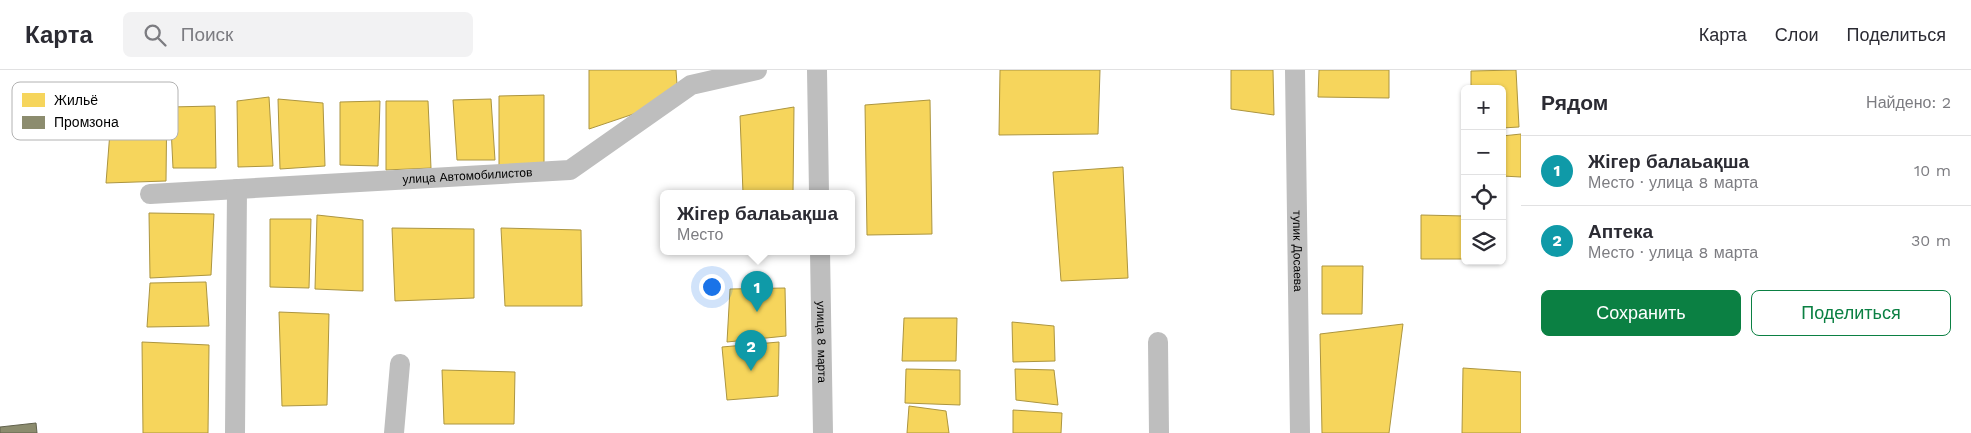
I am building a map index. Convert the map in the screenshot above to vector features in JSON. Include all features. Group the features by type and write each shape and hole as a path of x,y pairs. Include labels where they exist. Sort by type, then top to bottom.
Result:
{"street":[{"name":"улица Автомобилистов","path":"150,194 570,170 691,85 757,70"},
{"path":"816,70 819,190"},
{"name":"тупик Досаева","path":"1295,70 1300,433"},
{"path":"235,433 237,189"},
{"name":"улица 8 марта","path":"820,255 823,433"},
{"path":"1158,342 1159,433"},
{"path":"394,433 400,364"}],"building: Жильё":[{"path":"589,70 676,70 678,99 589,129"},
{"path":"1000,70 1100,70 1098,134 999,135"},
{"path":"1231,70 1273,70 1274,115 1231,109"},
{"path":"1319,70 1389,70 1389,98 1318,97"},
{"path":"1516,70 1519,127 1506,128 1506,85 1471,85 1471,71"},
{"path":"544,95 544,165 499,166 499,96"},
{"path":"269,97 273,166 238,167 237,101"},
{"path":"278,99 323,103 325,166 280,169"},
{"path":"491,99 495,160 457,160 453,100"},
{"path":"930,100 932,234 867,235 865,105"},
{"path":"380,101 378,166 340,165 340,102"},
{"path":"386,101 428,101 431,168 386,170"},
{"path":"215,106 216,168 173,168 172,140 178,140 178,107"},
{"path":"794,107 793,190 743,190 740,116"},
{"path":"1521,134 1521,177 1506,176 1506,136"},
{"path":"109,140 166,140 166,181 106,183"},
{"path":"1123,167 1128,278 1061,281 1053,172"},
{"path":"149,213 214,214 211,275 150,278"},
{"path":"317,215 363,220 363,291 315,289"},
{"path":"1421,215 1461,216 1461,259 1421,259"},
{"path":"270,219 311,219 309,288 270,287"},
{"path":"392,228 474,229 474,298 395,301"},
{"path":"501,228 581,230 582,306 505,306"},
{"path":"1322,266 1363,266 1362,314 1322,314"},
{"path":"206,282 209,326 147,327 150,283"},
{"path":"785,288 786,336 727,342 730,289"},
{"path":"279,312 329,314 327,405 282,406"},
{"path":"904,318 957,318 956,361 902,361"},
{"path":"1012,322 1054,326 1055,361 1013,362"},
{"path":"1403,324 1389,433 1322,433 1320,334"},
{"path":"142,342 209,345 208,433 143,433"},
{"path":"779,342 778,396 727,400 722,347"},
{"path":"1463,368 1521,372 1521,433 1462,433"},
{"path":"906,369 960,370 960,405 905,403"},
{"path":"1015,369 1054,370 1058,405 1016,400"},
{"path":"442,370 515,372 514,424 444,424"},
{"path":"909,406 946,411 949,433 907,433"},
{"path":"1013,410 1062,413 1061,433 1013,433"}],"building: Промзона":[{"path":"36,423 37,433 0,433 0,427"}],"place":[{"name":"Жігер балаьақша","path":"757,312"},
{"name":"Аптека","path":"751,371"}]}
